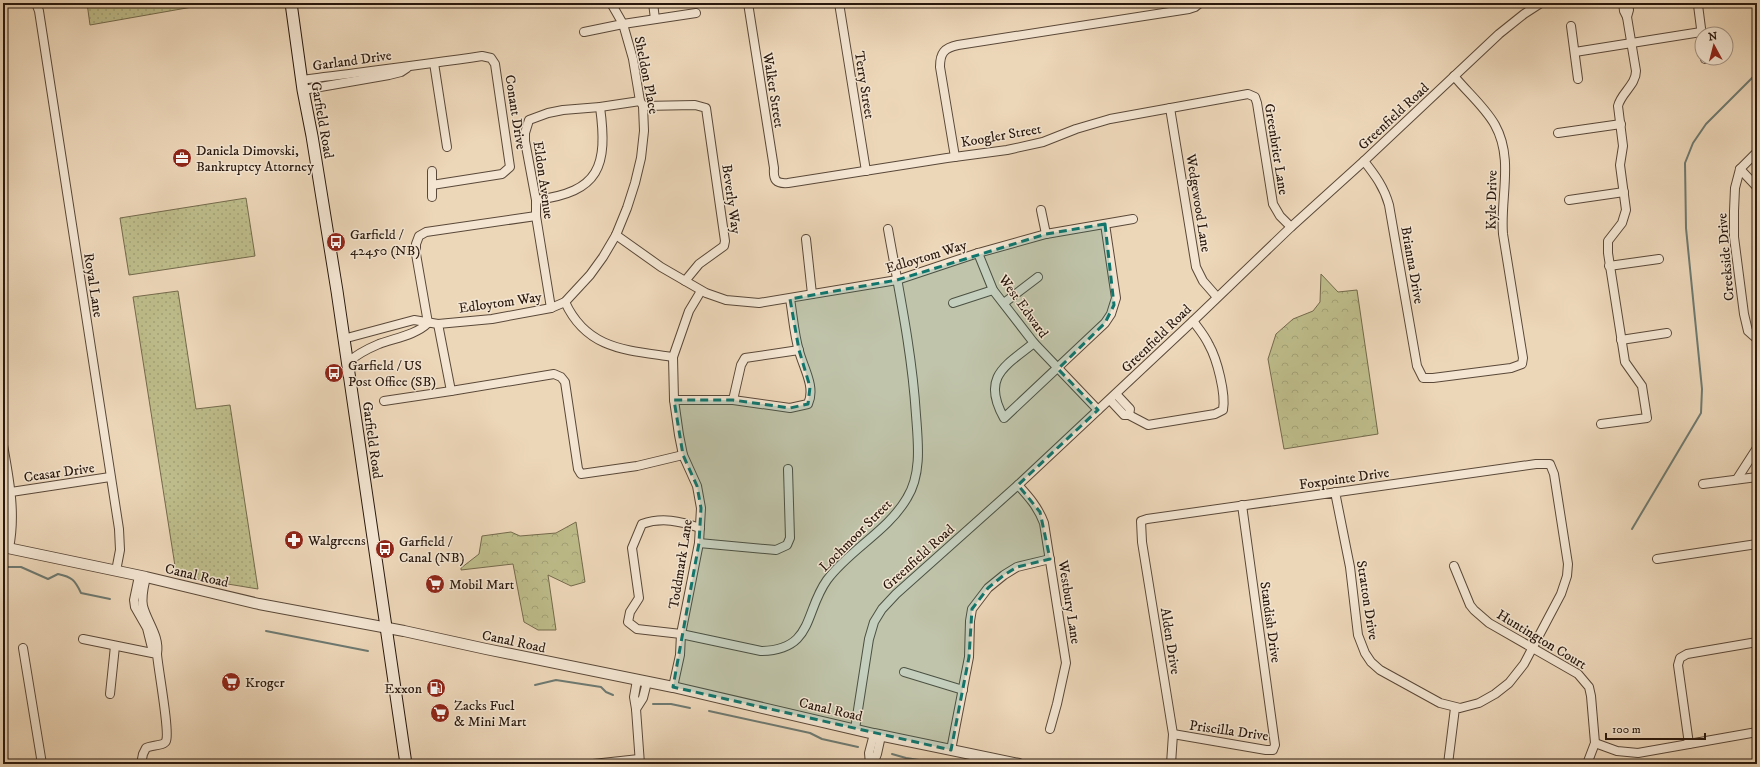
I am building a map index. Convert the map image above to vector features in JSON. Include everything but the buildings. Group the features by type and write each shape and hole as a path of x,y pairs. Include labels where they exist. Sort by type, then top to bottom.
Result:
{"main road":[{"name":"Garfield Road","path":"291,3 302,85 312,136 347,362 406,764"}],"street":[{"name":"Royal Lane","path":"36,3 39,11 119,529 120,550 116,571"},
{"name":"Sheldon Place","path":"565,302 590,275 616,235 635,183 641,158 644,131 642,103 633,59 623,24 611,3"},
{"path":"653,3 655,19"},
{"name":"Walker Street","path":"748,3 775,181"},
{"name":"Terry Street","path":"839,3 866,171"},
{"path":"955,157 940,67 943,50 958,45 1189,9 1200,3"},
{"name":"Greenfield Road","path":"855,729 869,639 874,622 882,609 896,594 1018,485 1113,397 1291,226 1364,161 1454,76 1513,22 1540,3"},
{"path":"1601,424 1647,418 1642,386 1626,367 1608,253 1608,241 1622,223 1626,210 1620,165 1624,146 1618,106 1620,100 1636,76 1632,43 1627,17 1622,3"},
{"path":"1627,17 1629,10 1628,3"},
{"path":"1698,4 1701,26"},
{"path":"584,32 623,24 696,13"},
{"path":"1571,26 1578,80"},
{"path":"1575,52 1694,35"},
{"name":"Garland Drive","path":"302,85 374,78 401,72 407,68 434,63 482,56 491,58"},
{"name":"Conant Drive","path":"432,185 502,174 508,170 510,162 495,64 491,58"},
{"path":"434,63 447,148"},
{"name":"Kyle Drive","path":"1423,378 1511,368 1522,364 1523,358 1503,234 1502,218 1506,170 1500,137 1489,116 1454,76"},
{"name":"Koogler Street","path":"775,181 788,184 1007,150 1043,142 1092,124 1126,116 1242,95 1252,95"},
{"name":"Greenbrier Lane","path":"1252,95 1258,103 1273,204 1280,216 1291,226"},
{"name":"Eldon Avenue","path":"551,308 536,216 536,200 525,137 526,127 529,120 548,113 563,110 642,103"},
{"name":"Beverly Way","path":"642,103 695,105 706,108 725,241 724,246 699,264 685,281"},
{"path":"536,200 556,198 572,193 594,174 602,151 604,134 600,107"},
{"name":"Wedgewood Lane","path":"1170,108 1196,267 1203,281 1217,297"},
{"path":"1558,133 1621,124"},
{"path":"1757,152 1740,169 1757,187"},
{"name":"Brianna Drive","path":"1364,161 1385,191 1417,366 1423,378"},
{"name":"Creekside Drive","path":"1740,169 1735,188 1734,237 1746,324 1748,331 1757,339"},
{"path":"432,171 432,197"},
{"path":"1569,200 1624,192"},
{"path":"1041,210 1046,234"},
{"path":"347,362 356,355 379,344 422,329 428,323 416,254 418,236 426,232 536,216"},
{"name":"Edloytom Way","path":"685,281 701,291 715,297 749,303 790,299 897,280 978,253 1046,234 1134,219"},
{"path":"1034,343 1002,369 996,378 996,398 999,409 1004,418 1106,323 1116,298 1105,224"},
{"name":"Lochmoor Street","path":"700,528 684,522 654,520 642,524 632,548 639,598 630,612 628,622 637,629 681,634 761,651 774,651 786,648 804,632 827,581 842,563 884,528 898,512 908,497 918,465 918,440 913,374 888,229"},
{"path":"616,235 661,267 685,281"},
{"path":"806,238 812,294"},
{"name":"West Edward","path":"978,253 993,290 1034,343 1098,410"},
{"path":"1609,266 1659,259"},
{"path":"1004,303 1038,277"},
{"path":"953,303 993,290"},
{"path":"701,291 689,311 674,357 674,400 733,400 790,408 808,404 810,387 799,350 790,299"},
{"path":"565,302 569,311 590,336 600,341 623,348 674,357"},
{"name":"Edloytom Way","path":"343,339 414,320 438,324 492,319 551,308 565,302"},
{"path":"1113,397 1124,414 1148,425 1215,414 1223,410 1224,397 1214,356 1209,344 1193,321"},
{"path":"438,324 452,391"},
{"path":"1621,340 1667,334"},
{"path":"733,400 741,365 746,358 799,350"},
{"path":"384,401 554,374 561,377 565,382 578,469 581,474 637,466 683,455"},
{"name":"Toddmark Lane","path":"673,687 680,656 681,634 699,543 701,508 697,486 683,455 674,400"},
{"path":"3,445 11,492 12,510 12,535 6,548"},
{"path":"1737,479 1757,448"},
{"name":"Foxpointe Drive","path":"1141,521 1162,516 1536,464 1550,464 1554,474 1566,548 1567,576 1561,594 1533,649"},
{"path":"699,543 776,550 787,545 790,538 788,470"},
{"name":"Ceasar Drive","path":"11,492 110,477"},
{"path":"1703,484 1757,477"},
{"name":"Westbury Lane","path":"1018,485 1034,503 1040,512 1044,523 1066,663 1050,729"},
{"name":"Stratton Drive","path":"1335,492 1350,567 1358,636 1365,653 1371,662 1380,670 1440,703 1455,708"},
{"name":"Standish Drive","path":"1242,505 1276,742"},
{"name":"Alden Drive","path":"1141,521 1142,542 1173,734 1171,764"},
{"path":"1657,559 1757,544"},
{"name":"Canal Road","path":"6,548 116,571 259,604 387,628 673,687 878,735 1019,764"},
{"path":"951,750 969,657 970,621 972,609 988,588 1017,567 1050,560"},
{"name":"Huntington Court","path":"1454,566 1474,610 1489,623 1578,674 1589,686 1595,743 1587,764"},
{"path":"141,764 146,748 164,744 166,740 167,728 156,654 152,648 147,628 135,607 134,600 142,577"},
{"path":"82,639 156,654"},
{"path":"1689,744 1678,665 1680,658 1687,654 1757,642"},
{"path":"110,694 116,646"},
{"path":"23,648 42,764"},
{"path":"1448,764 1455,708 1466,707 1479,703 1502,689 1518,674 1533,649"},
{"path":"904,672 963,690"},
{"path":"593,764 639,762 634,697 642,681"},
{"path":"1595,743 1610,750 1628,753 1757,732"},
{"name":"Priscilla Drive","path":"1173,734 1266,750 1272,750 1276,742"},
{"path":"871,764 878,735"}],"highlighted area":[{"path":"1105,224 1114,305 1105,323 1058,369 1098,410 1018,485 1040,512 1050,559 1017,567 1004,575 988,588 972,609 969,657 951,750 673,687 699,543 701,508 697,486 683,455 674,400 733,400 790,408 808,404 810,387 799,350 790,299 897,280 1046,234"}],"green space":[{"path":"87,3 215,3 90,25"},
{"path":"246,198 255,256 129,275 120,218"},
{"path":"1321,274 1338,292 1357,290 1378,434 1284,449 1268,359 1276,334 1293,319 1313,311 1320,302"},
{"path":"178,291 196,409 230,405 258,589 173,575 175,566 133,297"},
{"path":"576,522 585,582 571,586 548,575 556,630 538,630 524,622 513,564 461,570 461,568 479,554 482,536 511,532 520,536 556,533"}],"waterway":[{"path":"1632,529 1701,413 1702,389 1686,228 1685,163 1693,143 1706,124 1757,73"},
{"path":"3,567 21,567 48,579 58,574 63,575 70,578 77,585 81,593 110,599"},
{"path":"266,631 368,651"},
{"path":"535,685 556,680 601,687 606,692 613,695"},
{"path":"653,704 671,704 690,708"},
{"path":"709,711 810,733 822,739 858,747"},
{"path":"892,754 906,758 945,764"}],"place":[{"name":"Daniela Dimovski, Bankruptcy Attorney","path":"182,158"},
{"name":"Garfield / 42450 (NB)","path":"336,242"},
{"name":"Garfield / US Post Office (SB)","path":"334,373"},
{"name":"Walgreens","path":"294,540"},
{"name":"Garfield / Canal (NB)","path":"385,549"},
{"name":"Mobil Mart","path":"435,584"},
{"name":"Kroger","path":"231,682"},
{"name":"Exxon","path":"436,688"},
{"name":"Zacks Fuel & Mini Mart","path":"440,713"}]}
